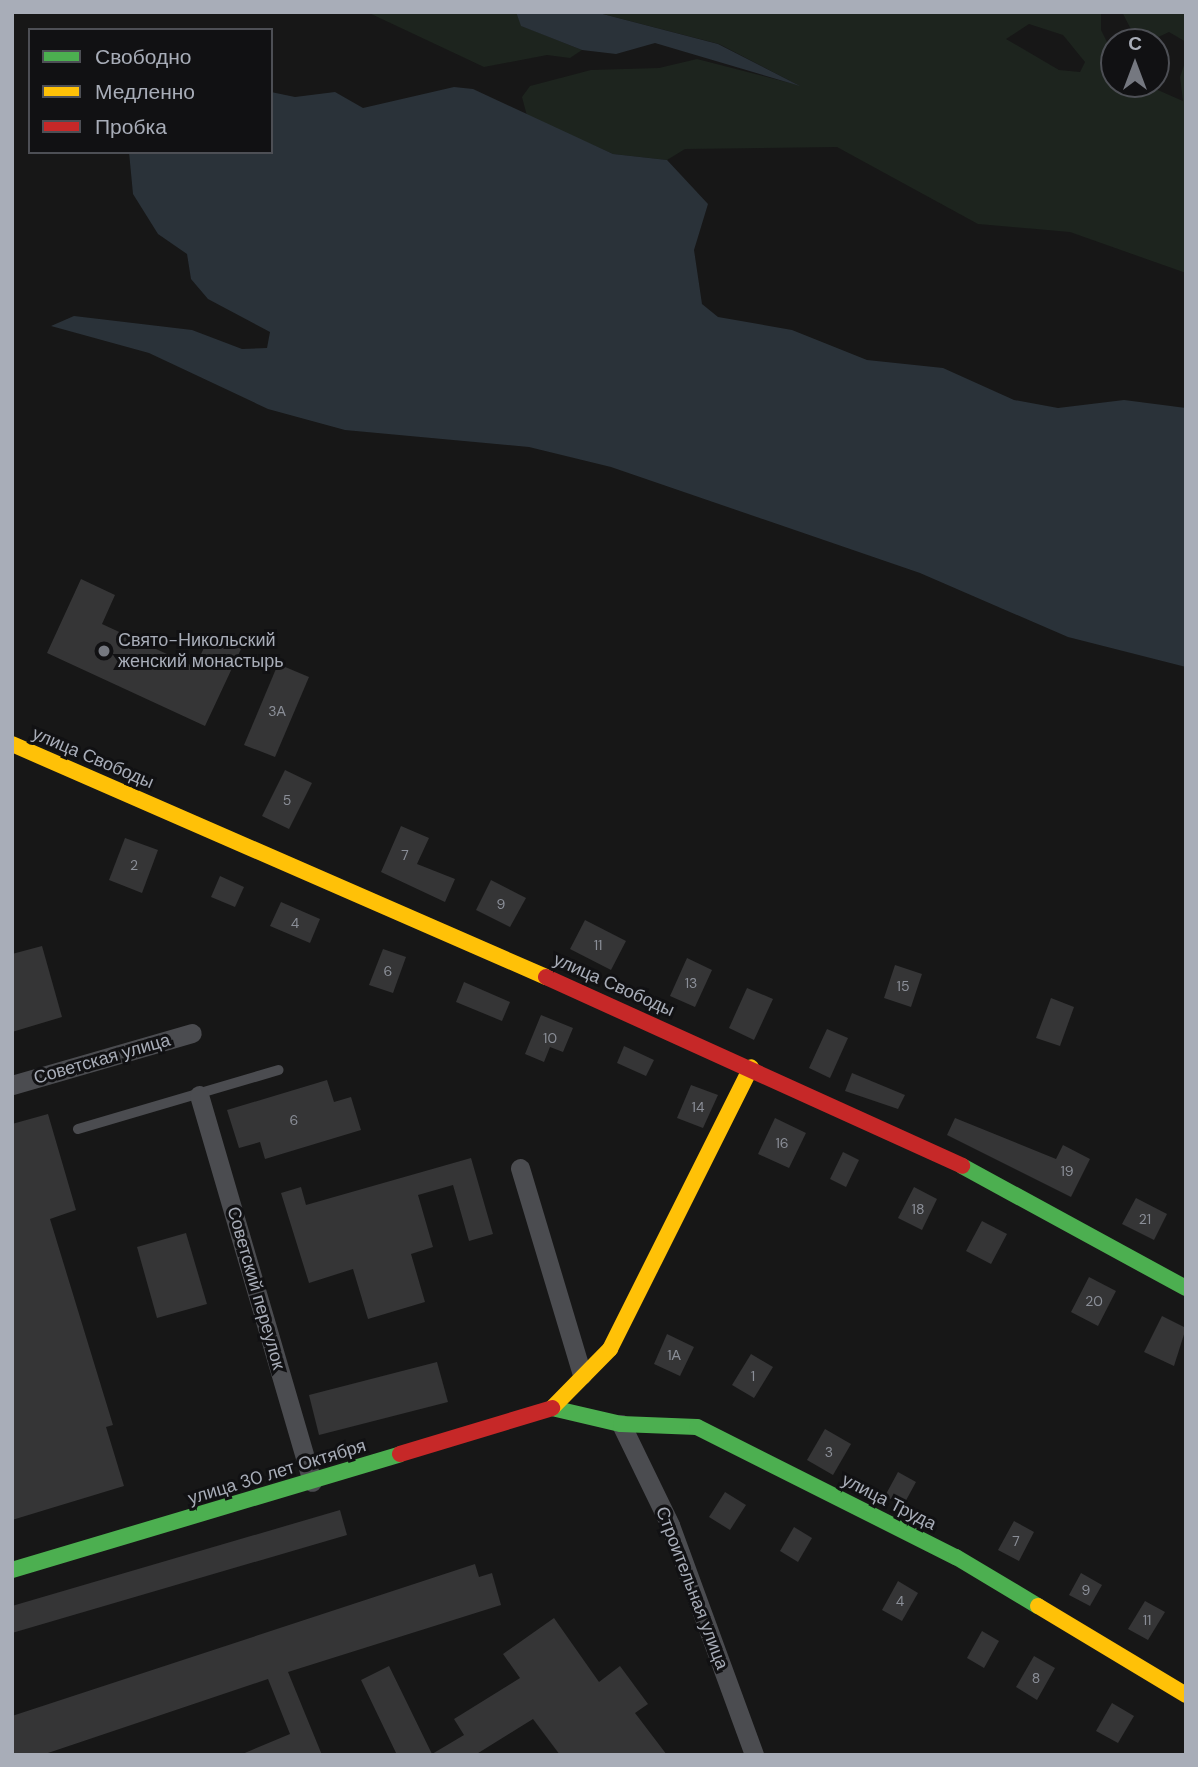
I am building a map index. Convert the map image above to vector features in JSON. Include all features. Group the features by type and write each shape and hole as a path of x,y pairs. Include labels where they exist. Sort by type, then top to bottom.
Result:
{"street":[{"name":"улица Свободы","path":"12,744 751,1067 1007,1187 1186,1288"},
{"name":"Советская улица","path":"12,1085 192,1033"},
{"path":"552,1408 610,1349 751,1067"},
{"name":"Советский переулок","path":"199,1094 312,1482"},
{"path":"520,1168 582,1376"},
{"name":"улица 30 лет Октября","path":"12,1570 552,1408"},
{"name":"улица Труда","path":"552,1408 621,1424 697,1427 956,1558 1186,1695"},
{"name":"Строительная улица","path":"621,1424 670,1525 754,1755"}],"lane":[{"path":"78,1129 279,1070"}],"shaded area":[{"path":"367,12 516,12 522,26 582,50 570,58 547,55 484,67"},
{"path":"516,12 595,12 718,44 800,86 655,43 616,54 582,50 521,26"},
{"path":"595,12 1101,12 1100,98 1170,98 1170,95 1183,101 1180,77 1186,59 1186,273 1070,232 978,224 837,147 685,149 667,160 613,154 527,116 522,97 530,86 591,70 659,68 697,59 798,85 719,44","holes":["1029,24 1063,35 1085,62 1080,72 1059,70 1006,39"]},
{"path":"1122,12 1186,12 1186,42 1170,33 1170,28 1130,28"},
{"path":"454,87 473,89 613,154 667,160 708,204 694,250 702,304 718,317 792,330 867,360 943,368 1014,400 1058,408 1124,400 1186,408 1186,667 1068,637 920,573 611,467 529,447 345,430 268,409 149,353 51,326 74,316 192,330 242,349 267,348 270,332 208,299 191,279 187,254 158,234 133,194 129,154 273,154 273,92 295,97 335,92 363,108"}],"building":[{"name":"Свято-Никольский женский монастырь","path":"81,579 115,595 102,624 195,667 210,635 241,649 205,726 47,653"},
{"path":"278,664 309,677 275,757 244,745"},
{"path":"285,770 312,783 289,829 262,816"},
{"path":"401,826 429,838 417,864 455,879 445,902 381,872"},
{"path":"125,838 158,850 142,893 109,880"},
{"path":"220,876 244,887 235,907 211,897"},
{"path":"491,880 526,898 510,927 476,910"},
{"path":"281,902 320,919 310,943 270,926"},
{"path":"585,920 626,941 611,970 570,949"},
{"path":"42,946 62,1017 12,1032 12,954"},
{"path":"383,949 406,957 393,993 369,985"},
{"path":"687,958 712,970 695,1007 670,996"},
{"path":"895,965 922,974 911,1007 884,998"},
{"path":"464,982 510,1002 502,1021 456,1002"},
{"path":"747,988 773,999 754,1040 729,1028"},
{"path":"1051,998 1074,1007 1060,1046 1036,1038"},
{"path":"541,1015 573,1028 563,1052 550,1047 544,1062 525,1054"},
{"path":"827,1029 848,1038 830,1078 809,1068"},
{"path":"624,1046 654,1060 646,1076 617,1063"},
{"path":"852,1073 905,1095 898,1109 845,1091"},
{"path":"327,1080 334,1102 351,1097 361,1130 265,1159 260,1142 239,1148 227,1110"},
{"path":"691,1085 718,1095 703,1128 677,1118"},
{"path":"48,1114 76,1210 50,1219 113,1425 106,1427 124,1486 12,1520 12,1124"},
{"path":"775,1118 806,1133 789,1168 758,1154"},
{"path":"955,1118 1056,1159 1063,1145 1090,1159 1071,1197 947,1135"},
{"path":"843,1152 859,1160 846,1187 830,1179"},
{"path":"471,1158 493,1234 469,1241 453,1185 418,1195 433,1247 411,1254 425,1302 368,1319 353,1269 309,1283 281,1193 301,1187 306,1205"},
{"path":"914,1187 937,1199 922,1230 898,1218"},
{"path":"1136,1198 1167,1214 1154,1240 1122,1224"},
{"path":"982,1221 1007,1234 991,1264 966,1251"},
{"path":"186,1233 207,1304 157,1318 137,1247"},
{"path":"1089,1277 1116,1291 1098,1326 1071,1312"},
{"path":"1162,1316 1186,1328 1174,1366 1144,1352"},
{"path":"667,1334 694,1347 680,1376 654,1364"},
{"path":"751,1354 773,1367 754,1398 732,1385"},
{"path":"437,1362 448,1402 319,1435 309,1395"},
{"path":"825,1429 851,1444 833,1475 807,1460"},
{"path":"898,1472 916,1482 903,1506 885,1496"},
{"path":"725,1492 746,1505 730,1530 709,1517"},
{"path":"340,1510 347,1535 12,1633 12,1606"},
{"path":"1014,1521 1034,1532 1019,1561 998,1550"},
{"path":"794,1527 812,1538 798,1562 780,1551"},
{"path":"475,1564 479,1577 492,1573 501,1605 288,1672 322,1755 240,1755 290,1734 268,1679 42,1755 12,1755 12,1716"},
{"path":"1081,1573 1102,1585 1090,1606 1069,1595"},
{"path":"898,1581 918,1593 902,1621 882,1610"},
{"path":"1145,1601 1165,1612 1148,1640 1128,1629"},
{"path":"554,1618 599,1682 620,1666 648,1704 635,1713 667,1755 560,1755 533,1719 475,1755 397,1755 361,1680 389,1666 432,1754 464,1735 454,1719 520,1678 503,1654"},
{"path":"982,1631 999,1641 984,1668 967,1658"},
{"path":"1034,1656 1055,1668 1037,1700 1016,1687"},
{"path":"1112,1703 1134,1716 1118,1743 1096,1731"}],"traffic: fast":[{"path":"962,1166 1186,1288"},
{"path":"552,1408 621,1424 697,1427 956,1557 1038,1606"},
{"path":"12,1570 400,1454"}],"traffic: slow":[{"path":"12,744 546,977"},
{"path":"552,1408 610,1349 751,1067"},
{"path":"1038,1606 1186,1695"}],"traffic: jam":[{"path":"546,977 962,1166"},
{"path":"400,1454 552,1408"}],"place":[{"name":"Свято-Никольский женский монастырь","path":"104,651"}]}
